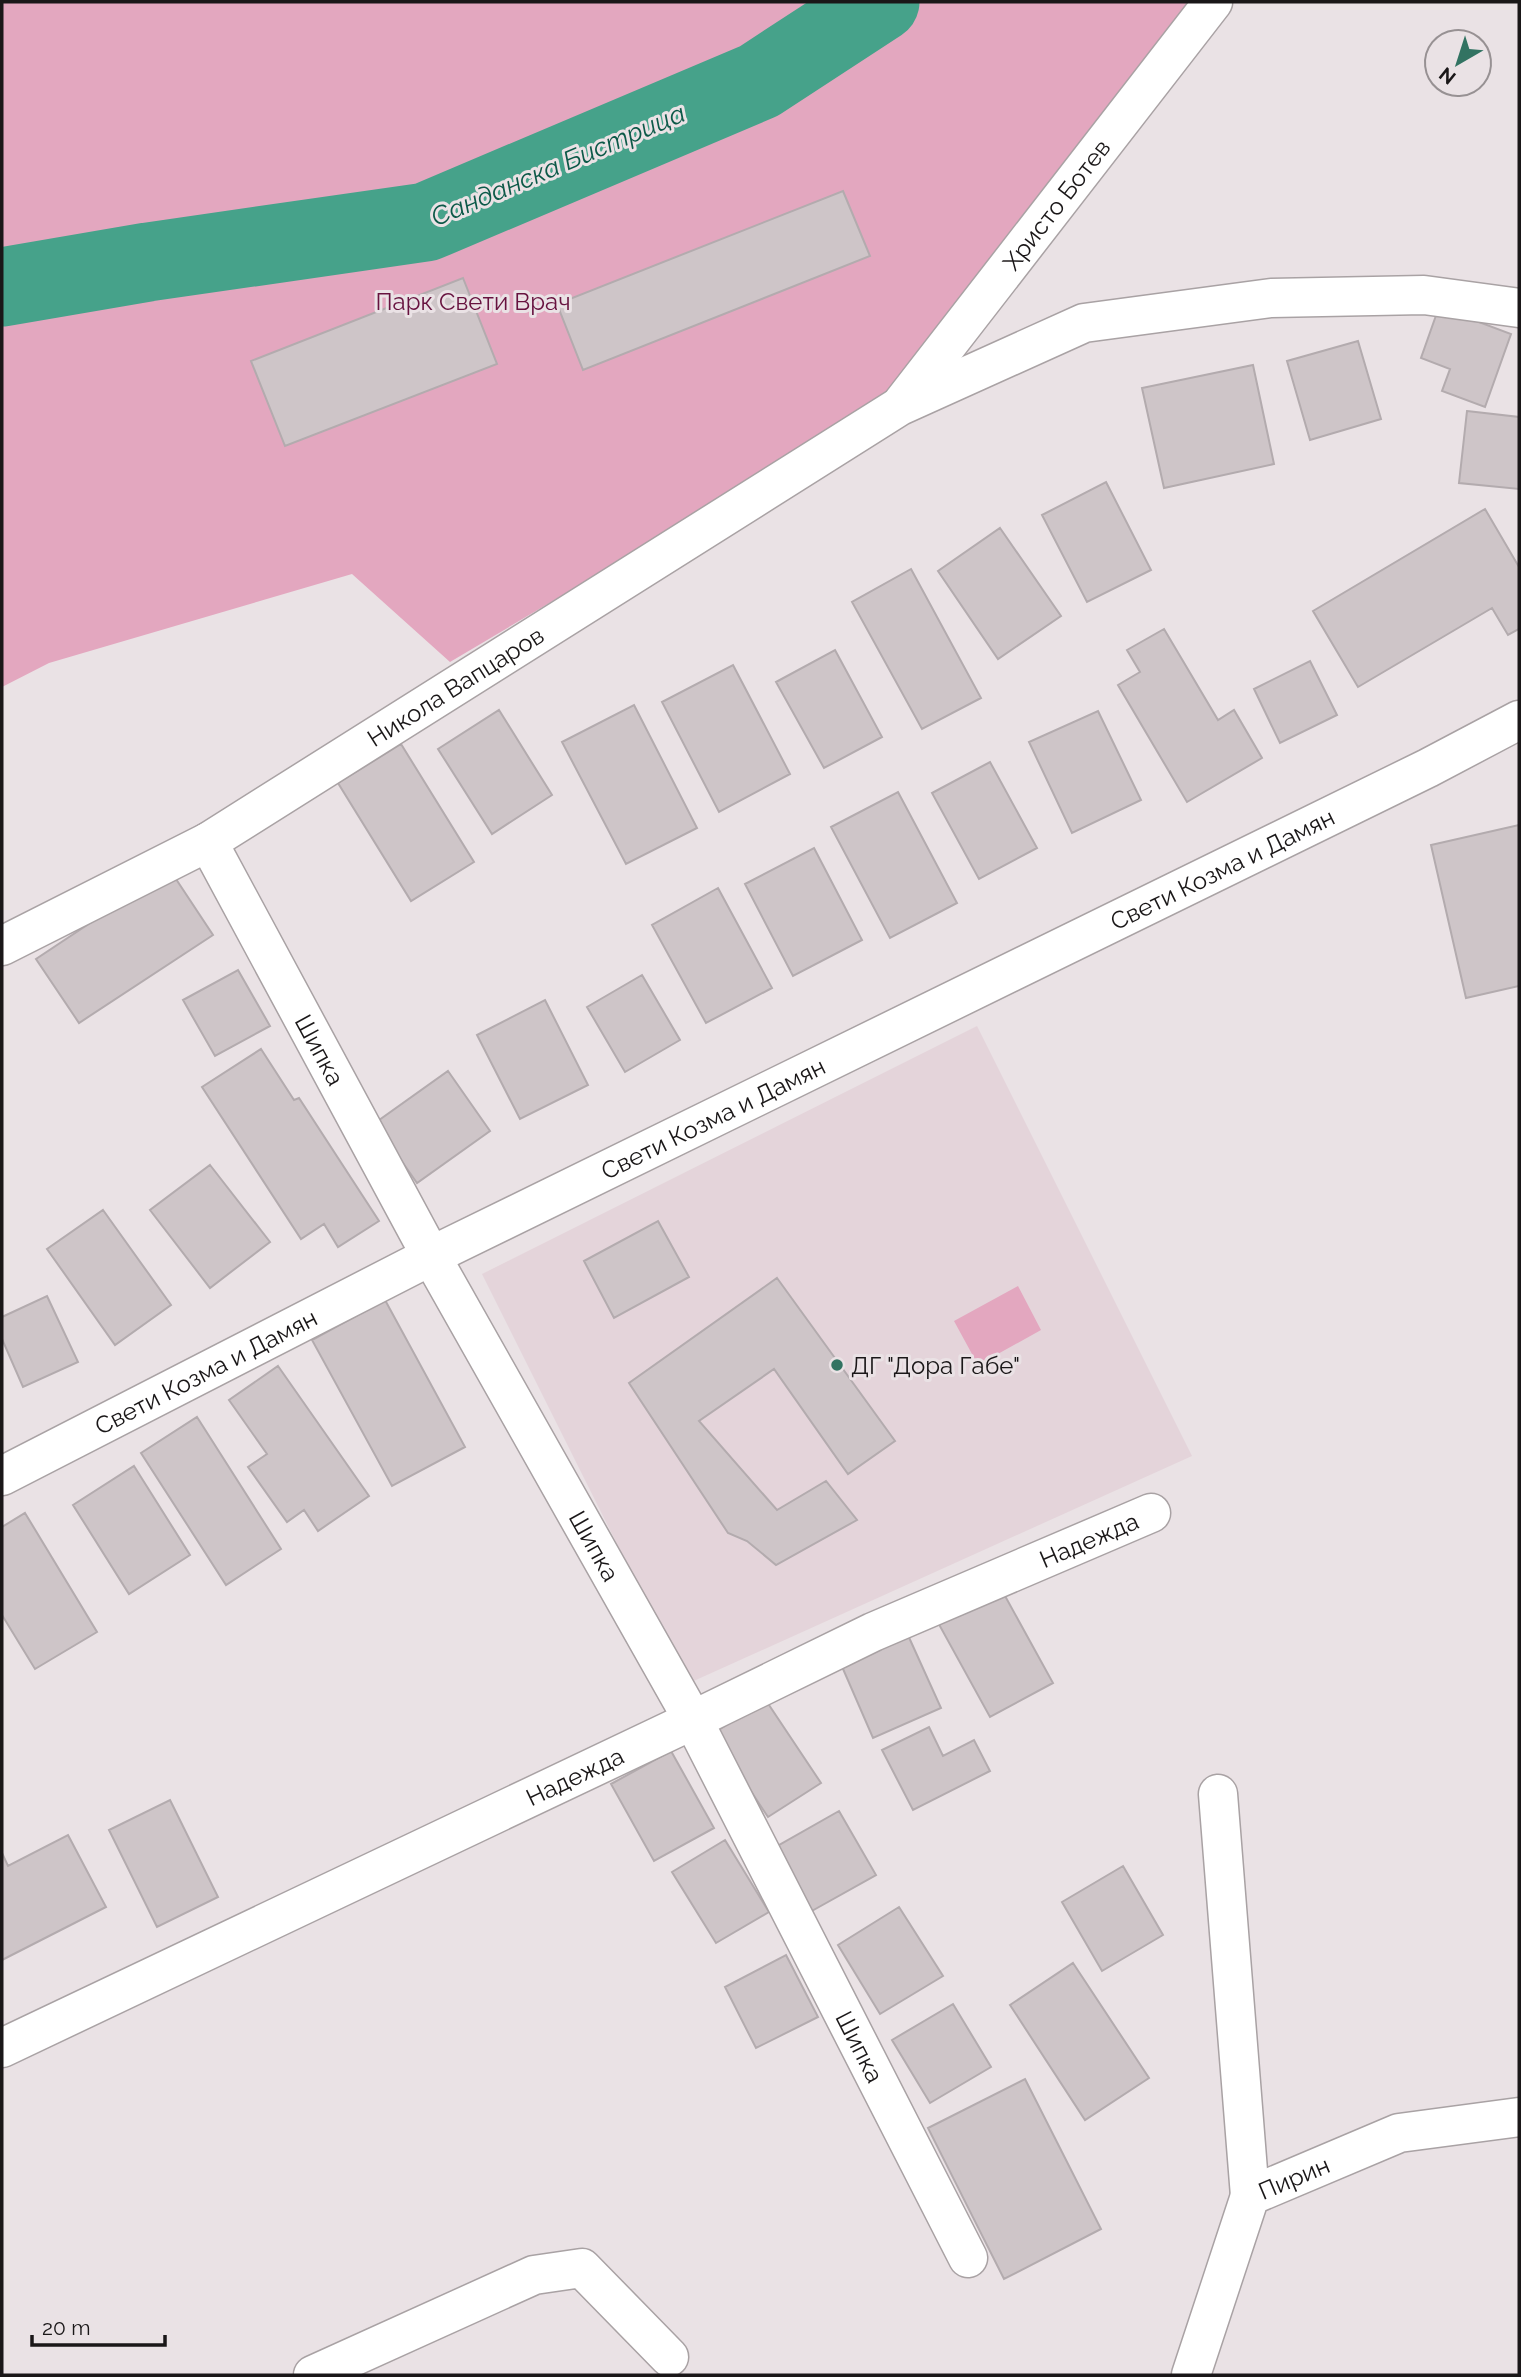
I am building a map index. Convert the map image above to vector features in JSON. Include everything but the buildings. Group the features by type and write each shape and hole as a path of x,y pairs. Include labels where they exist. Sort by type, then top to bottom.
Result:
{"street":[{"name":"Христо Ботев","path":"900,406 1213,2"},
{"path":"900,406 1084,323 1271,299 1424,295 1519,308"},
{"name":"Никола Вапцаров","path":"2,946 208,842 900,406"},
{"name":"Свети Козма и Дамян","path":"2,1476 431,1256 1428,768 1519,720"},
{"name":"Шипка","path":"208,842 431,1256 693,1720 968,2258"},
{"name":"Надежда","path":"2,2048 873,1632 1151,1513"},
{"path":"1218,1794 1250,2196"},
{"name":"Пирин","path":"1191,2375 1250,2196 1399,2133 1519,2117"},
{"path":"313,2375 534,2275 582,2268 669,2357"}],"shaded area":[{"name":"ДГ \"Дора Габе\"","path":"977,1026 1192,1456 687,1684 482,1274"}],"green space":[{"name":"Парк Свети Врач","path":"2,2 1198,2 878,408 450,662 352,574 49,663 2,687"},
{"path":"1018,1286 1041,1330 978,1365 954,1321"}],"waterway":[{"name":"Санданска Бистрица","path":"2,287 148,262 426,222 759,81 880,2"}],"place":[{"name":"ДГ \"Дора Габе\"","path":"837,1365"}]}
